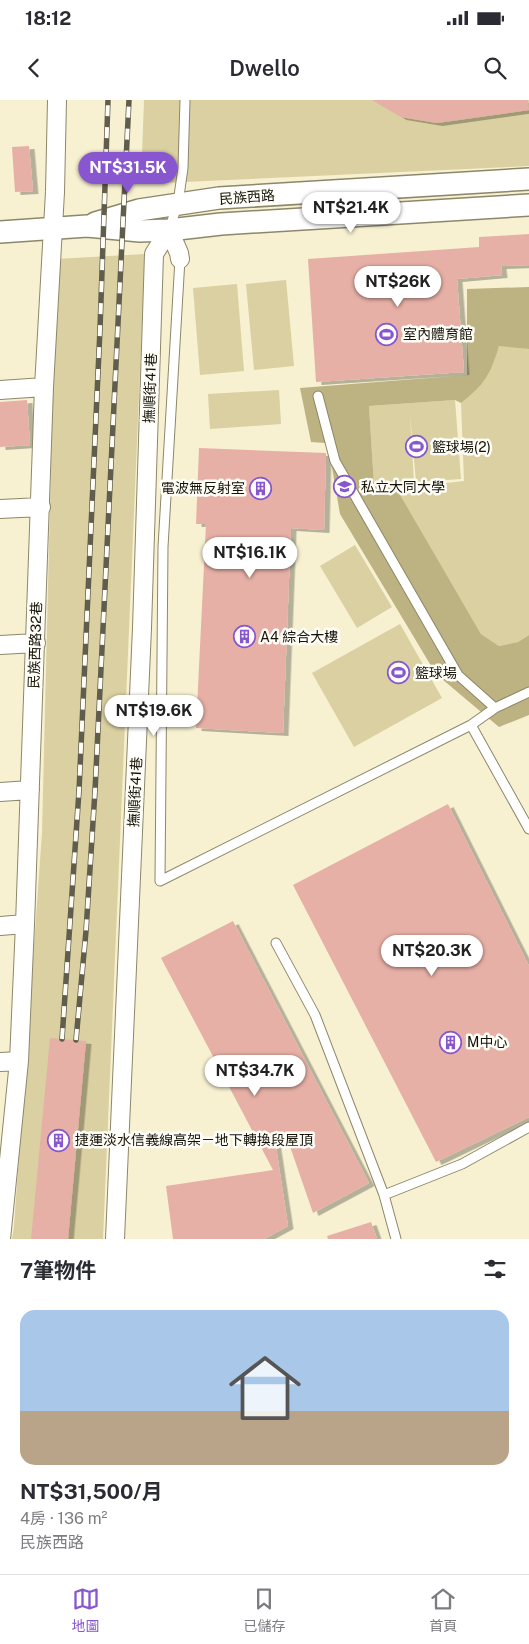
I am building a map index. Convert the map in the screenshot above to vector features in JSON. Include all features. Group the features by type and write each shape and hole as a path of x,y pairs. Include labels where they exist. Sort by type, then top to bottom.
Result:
{"street":[{"name":"民族西路32巷","path":"1,1239 19,1061 26,924 44,387 55,192 57,100"},
{"name":"民族西路","path":"87,226 138,210 218,198 529,179"},
{"name":"民族西路","path":"0,232 87,226 140,231 169,230 220,224 529,205"},
{"path":"169,230 180,259"},
{"name":"撫順街41巷","path":"115,1239 142,628 154,254 169,230"},
{"path":"0,390 44,387"},
{"path":"0,509 40,507"},
{"path":"0,645 36,643"},
{"path":"0,792 30,790"},
{"path":"0,926 26,924"},
{"path":"0,1062 19,1061"}],"lane":[{"path":"169,230 178,203 183,168 185,100"},
{"path":"180,259 164,547 160,881 470,724 495,708 529,692"},
{"path":"318,396 335,461 458,675 495,708"},
{"path":"470,724 529,830"},
{"path":"276,943 316,1015 384,1196 396,1239"},
{"path":"384,1196 462,1164 529,1127"}],"shaded area":[{"path":"144,100 529,100 529,166 141,184"},
{"path":"145,254 103,1239 12,1239 42,833 56,259"},
{"path":"286,280 294,366 254,370 246,284"},
{"path":"237,284 244,371 200,375 193,288"},
{"path":"529,287 529,349 499,346 486,378 461,403 455,400 369,406 374,485 396,488 481,634 499,646 518,642 529,635 529,715 499,727 436,674 340,514 330,456 325,443 311,442 300,388 467,375 467,289"},
{"path":"499,345 529,349 529,635 518,642 499,646 481,634 396,489 464,481 461,403 486,378"},
{"path":"279,390 281,424 210,429 208,394"},
{"path":"455,400 461,479 416,482 410,414 414,483 374,485 369,406"},
{"path":"355,545 392,607 357,628 320,566"},
{"path":"400,624 442,698 354,747 312,673"}],"building":[{"path":"372,100 528,100 529,110 437,123 401,117"},
{"path":"29,146 33,191 15,192 12,147"},
{"name":"室內體育館","path":"529,234 529,265 501,266 502,275 457,279 464,372 316,382 308,259 479,247 479,237"},
{"path":"27,400 30,445 0,447 0,402"},
{"path":"199,448 326,453 324,530 291,528 283,733 196,728 206,524 196,524"},
{"name":"M中心","path":"448,804 529,966 529,1117 436,1162 293,885"},
{"path":"233,921 369,1183 313,1213 285,1132 274,1134 288,1226 264,1239 173,1239 166,1186 273,1170 161,958"},
{"name":"捷運淡水信義線高架－地下轉換段屋頂","path":"50,1038 86,1041 68,1239 31,1239"},
{"path":"371,1222 377,1239 328,1239 327,1236"}],"railway":[{"path":"62,1039 79,791 100,329 108,100"},
{"path":"76,1040 86,931 95,791 129,100"}],"place":[{"name":"室內體育館","path":"387,334"},
{"name":"籃球場(2)","path":"416,447"},
{"name":"私立大同大學","path":"345,487"},
{"name":"電波無反射室","path":"261,488"},
{"name":"A4 綜合大樓","path":"244,637"},
{"name":"籃球場","path":"399,673"},
{"name":"M中心","path":"451,1042"},
{"name":"捷運淡水信義線高架－地下轉換段屋頂","path":"59,1140"}]}
